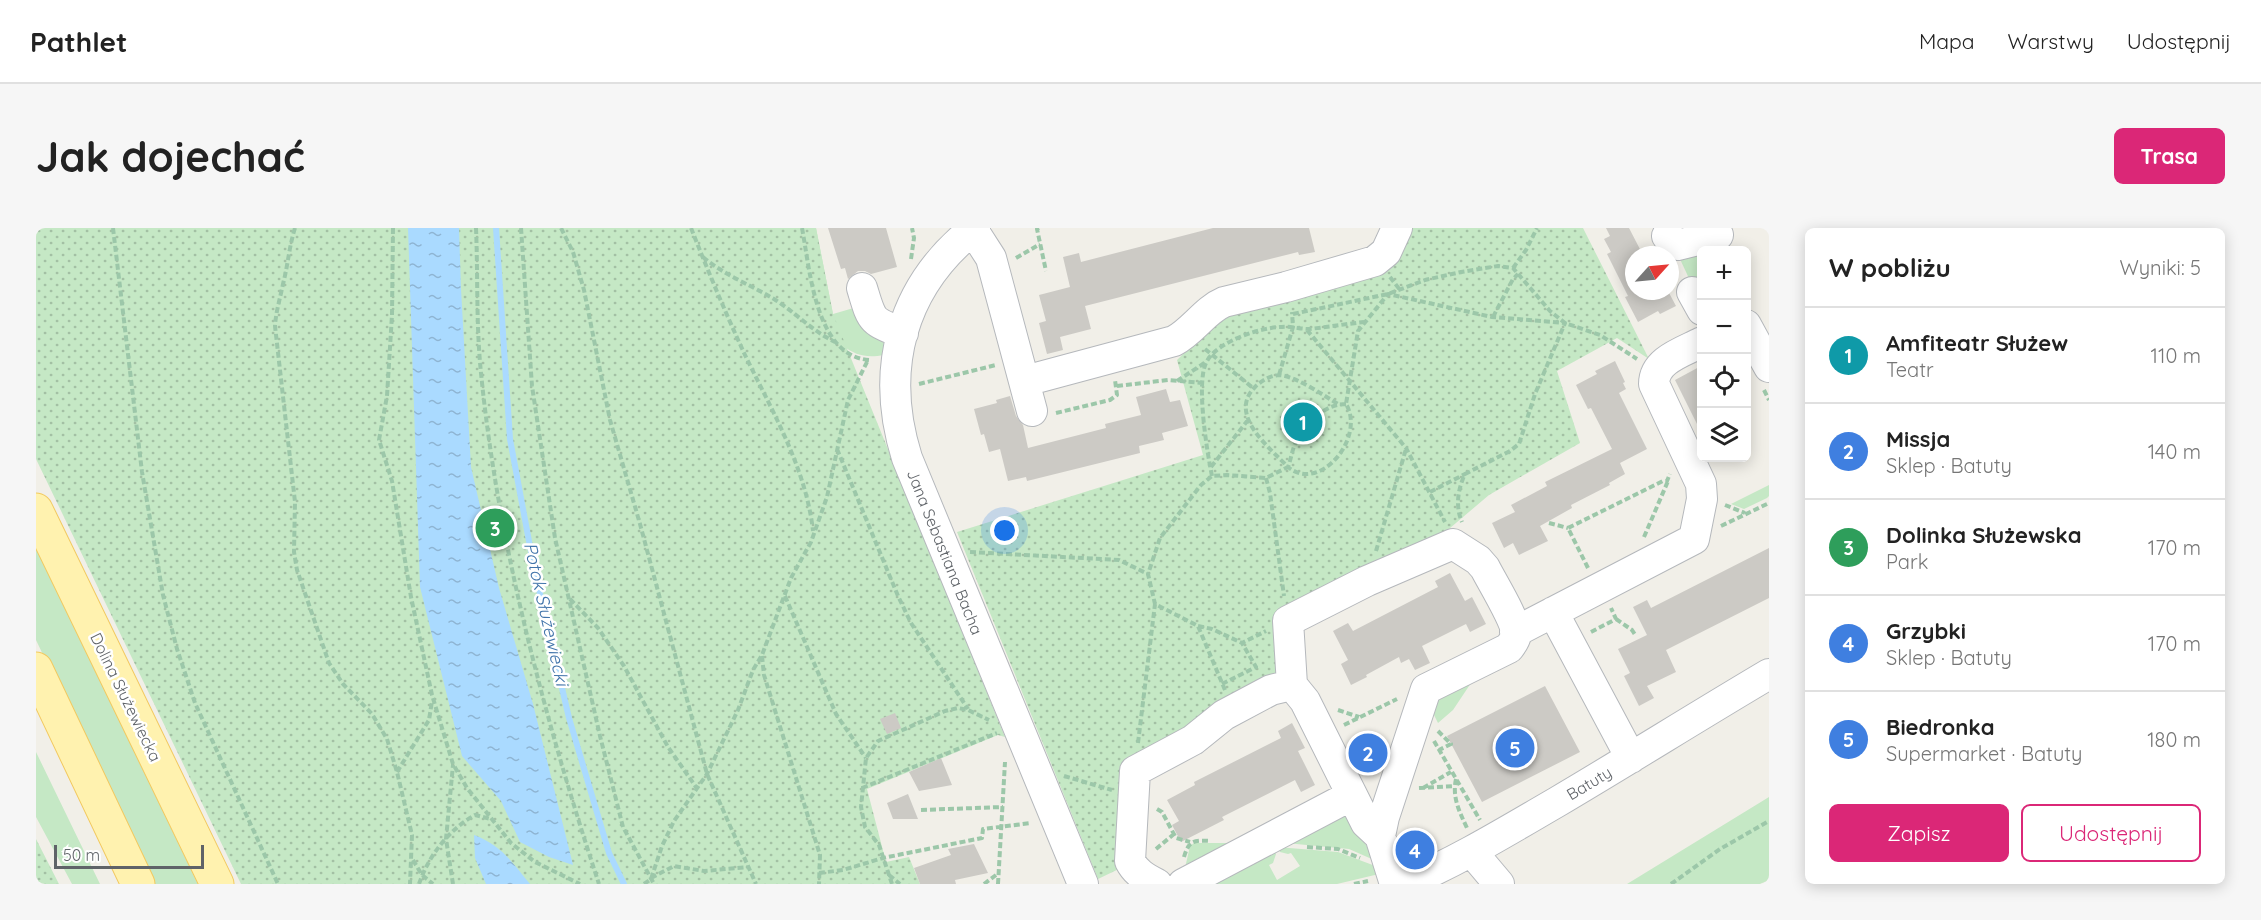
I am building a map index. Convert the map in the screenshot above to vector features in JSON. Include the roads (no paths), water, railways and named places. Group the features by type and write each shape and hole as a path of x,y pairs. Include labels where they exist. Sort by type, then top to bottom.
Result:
{"main road":[{"name":"Dolina Służewiecka","path":"36,510 217,884"},
{"path":"36,669 136,881"},
{"path":"36,718 136,881"}],"street":[{"path":"1022,370 1113,372 1185,336 1216,306 1224,302 1375,261 1386,252 1397,228"},
{"path":"974,229 991,258 1032,411"},
{"name":"Jana Sebastiana Bacha","path":"974,229 943,257 926,280 889,350 895,412 907,458 1083,884"},
{"path":"1666,237 1678,245 1719,238"},
{"path":"862,288 870,315 889,350"},
{"path":"1751,334 1769,367"},
{"path":"1514,638 1553,612 1694,539 1701,508 1702,489 1654,384 1654,375 1657,368 1668,360 1697,344"},
{"path":"1380,836 1425,688 1509,648 1514,638 1514,625 1485,568 1478,560 1453,544 1367,581 1288,621 1292,685 1305,701 1366,823 1380,836 1396,879"},
{"path":"1553,612 1631,758"},
{"name":"Batuty","path":"1396,879 1472,852 1769,674"},
{"path":"1156,884 1143,876 1130,861 1136,771 1193,740 1218,719 1228,697 1292,685"},
{"path":"1183,884 1352,795"},
{"path":"1472,852 1499,884"}],"water":[{"path":"408,228 459,228 471,467 499,588 533,704 573,865 549,857 520,842 501,801 462,756 420,587"},
{"path":"474,835 499,849 530,884 486,884 475,858"}],"waterway":[{"name":"Potok Służewiecki","path":"496,228 510,439 534,568 569,718 609,853 624,884"}],"place":[{"name":"Amfiteatr Służew","path":"1303,422"},
{"name":"Dolinka Służewska","path":"495,528"},
{"name":"Biedronka","path":"1515,748"},
{"name":"Missja","path":"1368,753"},
{"name":"Grzybki","path":"1415,850"}]}
